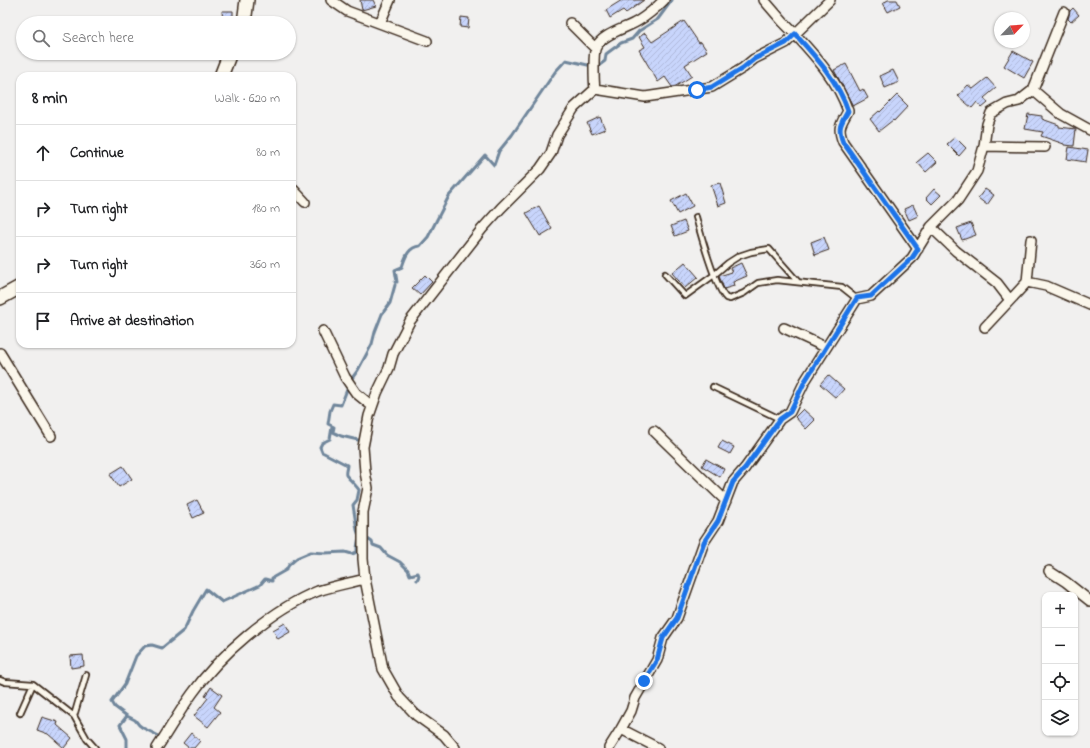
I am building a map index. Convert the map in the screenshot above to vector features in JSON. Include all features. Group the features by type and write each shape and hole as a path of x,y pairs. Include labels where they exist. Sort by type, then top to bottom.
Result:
{"main road":[{"path":"245,16 247,0"},
{"path":"223,72 227,60"},
{"path":"0,298 16,289"}],"street":[{"path":"331,0 348,11 427,41"},
{"path":"380,23 390,0"},
{"path":"595,90 595,48 600,42 611,34 650,14 664,0"},
{"path":"764,0 820,61 845,102 848,111 839,127 843,142 918,249"},
{"path":"455,748 444,735 416,715 399,697 383,669 365,579 362,523 368,488 363,447 372,406 389,368 393,354 410,321 482,229 540,169 551,153 557,136 574,108 595,90 645,97 712,87 743,68 754,59 786,43 830,0"},
{"path":"609,748 631,711 635,698 657,660 663,638 677,618 704,542 715,525 733,482 745,468 780,419 790,412 805,381 857,298 871,296 912,258 931,227 958,200 977,171 984,146 987,124 991,113 1007,104 1019,101 1033,90 1064,12"},
{"path":"570,23 595,48"},
{"path":"1033,90 1061,114 1090,130"},
{"path":"984,146 1046,148"},
{"path":"296,192 305,202"},
{"path":"931,227 956,251 997,283 1010,300"},
{"path":"985,327 1027,282 1031,240"},
{"path":"1027,282 1046,286 1090,305"},
{"path":"784,328 825,347"},
{"path":"324,331 345,377 356,393 372,406"},
{"path":"0,354 51,436"},
{"path":"654,431 726,501"},
{"path":"1049,571 1090,601"},
{"path":"157,748 192,693 225,655 264,622 282,610 318,592 365,579"},
{"path":"621,729 658,748"}],"lane":[{"path":"696,217 714,275 723,296 726,298 730,299 744,293 758,283 778,280 842,287 857,298"},
{"path":"665,274 685,296 739,256 769,249 798,282"},
{"path":"713,387 780,419"},
{"path":"74,716 86,675"},
{"path":"0,680 5,682 33,684 74,716 87,740 95,748"},
{"path":"20,713 33,684"}],"building":[{"path":"360,0 373,0 376,6 362,10"},
{"path":"622,0 644,0 626,13 623,10 610,18 606,10"},
{"path":"888,0 897,0 900,6 888,12 883,3"},
{"path":"1073,8 1079,15 1071,22 1068,19 1070,11"},
{"path":"222,11 233,11 233,16 222,16"},
{"path":"461,17 469,18 468,28 460,27"},
{"path":"684,21 699,43 701,42 707,51 685,65 692,76 672,87 665,77 658,82 639,50 645,47 639,37 645,33 652,42"},
{"path":"1013,51 1033,62 1024,78 1004,66"},
{"path":"846,64 860,91 863,89 868,98 853,106 834,70"},
{"path":"893,70 899,82 885,88 880,76"},
{"path":"987,78 996,88 984,98 988,103 982,108 977,102 972,108 958,96 968,85 973,89"},
{"path":"897,95 908,106 894,121 893,120 879,131 870,119 879,111 880,112"},
{"path":"1028,114 1042,116 1042,119 1059,125 1059,127 1076,129 1074,146 1064,145 1041,136 1043,132 1025,129"},
{"path":"600,117 605,129 592,134 587,123"},
{"path":"955,137 966,148 959,156 947,144"},
{"path":"1069,147 1088,150 1086,162 1067,159"},
{"path":"928,153 937,162 926,172 917,162"},
{"path":"720,183 726,203 718,206 711,185"},
{"path":"934,189 941,195 932,204 926,198"},
{"path":"985,189 994,195 987,205 978,198"},
{"path":"686,193 693,206 678,214 671,201"},
{"path":"913,205 918,216 909,220 904,209"},
{"path":"539,206 552,229 540,236 526,213"},
{"path":"684,221 688,231 675,236 671,226"},
{"path":"971,223 976,235 962,240 957,228"},
{"path":"824,237 829,250 815,255 811,242"},
{"path":"685,262 698,277 685,288 672,273"},
{"path":"741,263 747,276 733,282 734,286 724,289 719,276 732,272 730,268"},
{"path":"425,275 432,282 420,295 412,288"},
{"path":"828,375 844,389 836,398 820,384"},
{"path":"803,409 815,420 806,429 795,417"},
{"path":"722,441 734,447 730,454 718,448"},
{"path":"706,459 724,469 720,477 702,466"},
{"path":"123,466 132,479 119,487 110,474"},
{"path":"197,500 204,513 193,518 187,505"},
{"path":"285,623 290,632 278,639 273,630"},
{"path":"83,655 84,666 71,668 70,656"},
{"path":"211,687 222,695 214,707 220,712 208,727 194,716 208,698 205,696"},
{"path":"42,717 58,722 57,725 72,738 64,748 48,734 37,730"},
{"path":"191,733 200,741 194,748 189,748 183,743"}],"waterway":[{"path":"597,67 605,61 606,54 621,43 632,39 639,31 658,19 672,0"},
{"path":"395,282 397,282 395,270 402,267 410,251 413,248 420,246 428,237 449,196 485,155 494,165 499,151 512,135 555,72 566,60 592,66"},
{"path":"350,381 358,370 372,344 382,314 390,303 395,285"},
{"path":"348,387 341,405 333,404 330,411 328,424 334,427 333,432 341,436 358,440"},
{"path":"127,748 127,739 120,725 127,716 115,707 112,702 125,684 136,656 145,646 152,645 162,648 184,630 206,589 222,602 260,585 265,579 272,581 272,578 286,570 297,558 311,552 345,552 352,554 357,552 359,536 353,505 357,500 359,490 346,475 347,465 322,452 320,447 322,443 330,439 332,427 334,427"},
{"path":"365,537 372,542 373,545 381,548 387,555 400,562 408,570 410,575 418,573 419,576 417,580"},
{"path":"127,716 135,720 143,728 157,735"}],"route":[{"path":"644,681 657,660 663,638 677,618 704,542 718,521 733,482 745,468 780,419 790,412 805,381 857,298 871,296 912,258 918,249 843,142 839,127 848,111 845,102 820,61 795,34 786,43 754,59 743,68 712,87 697,90"}]}
